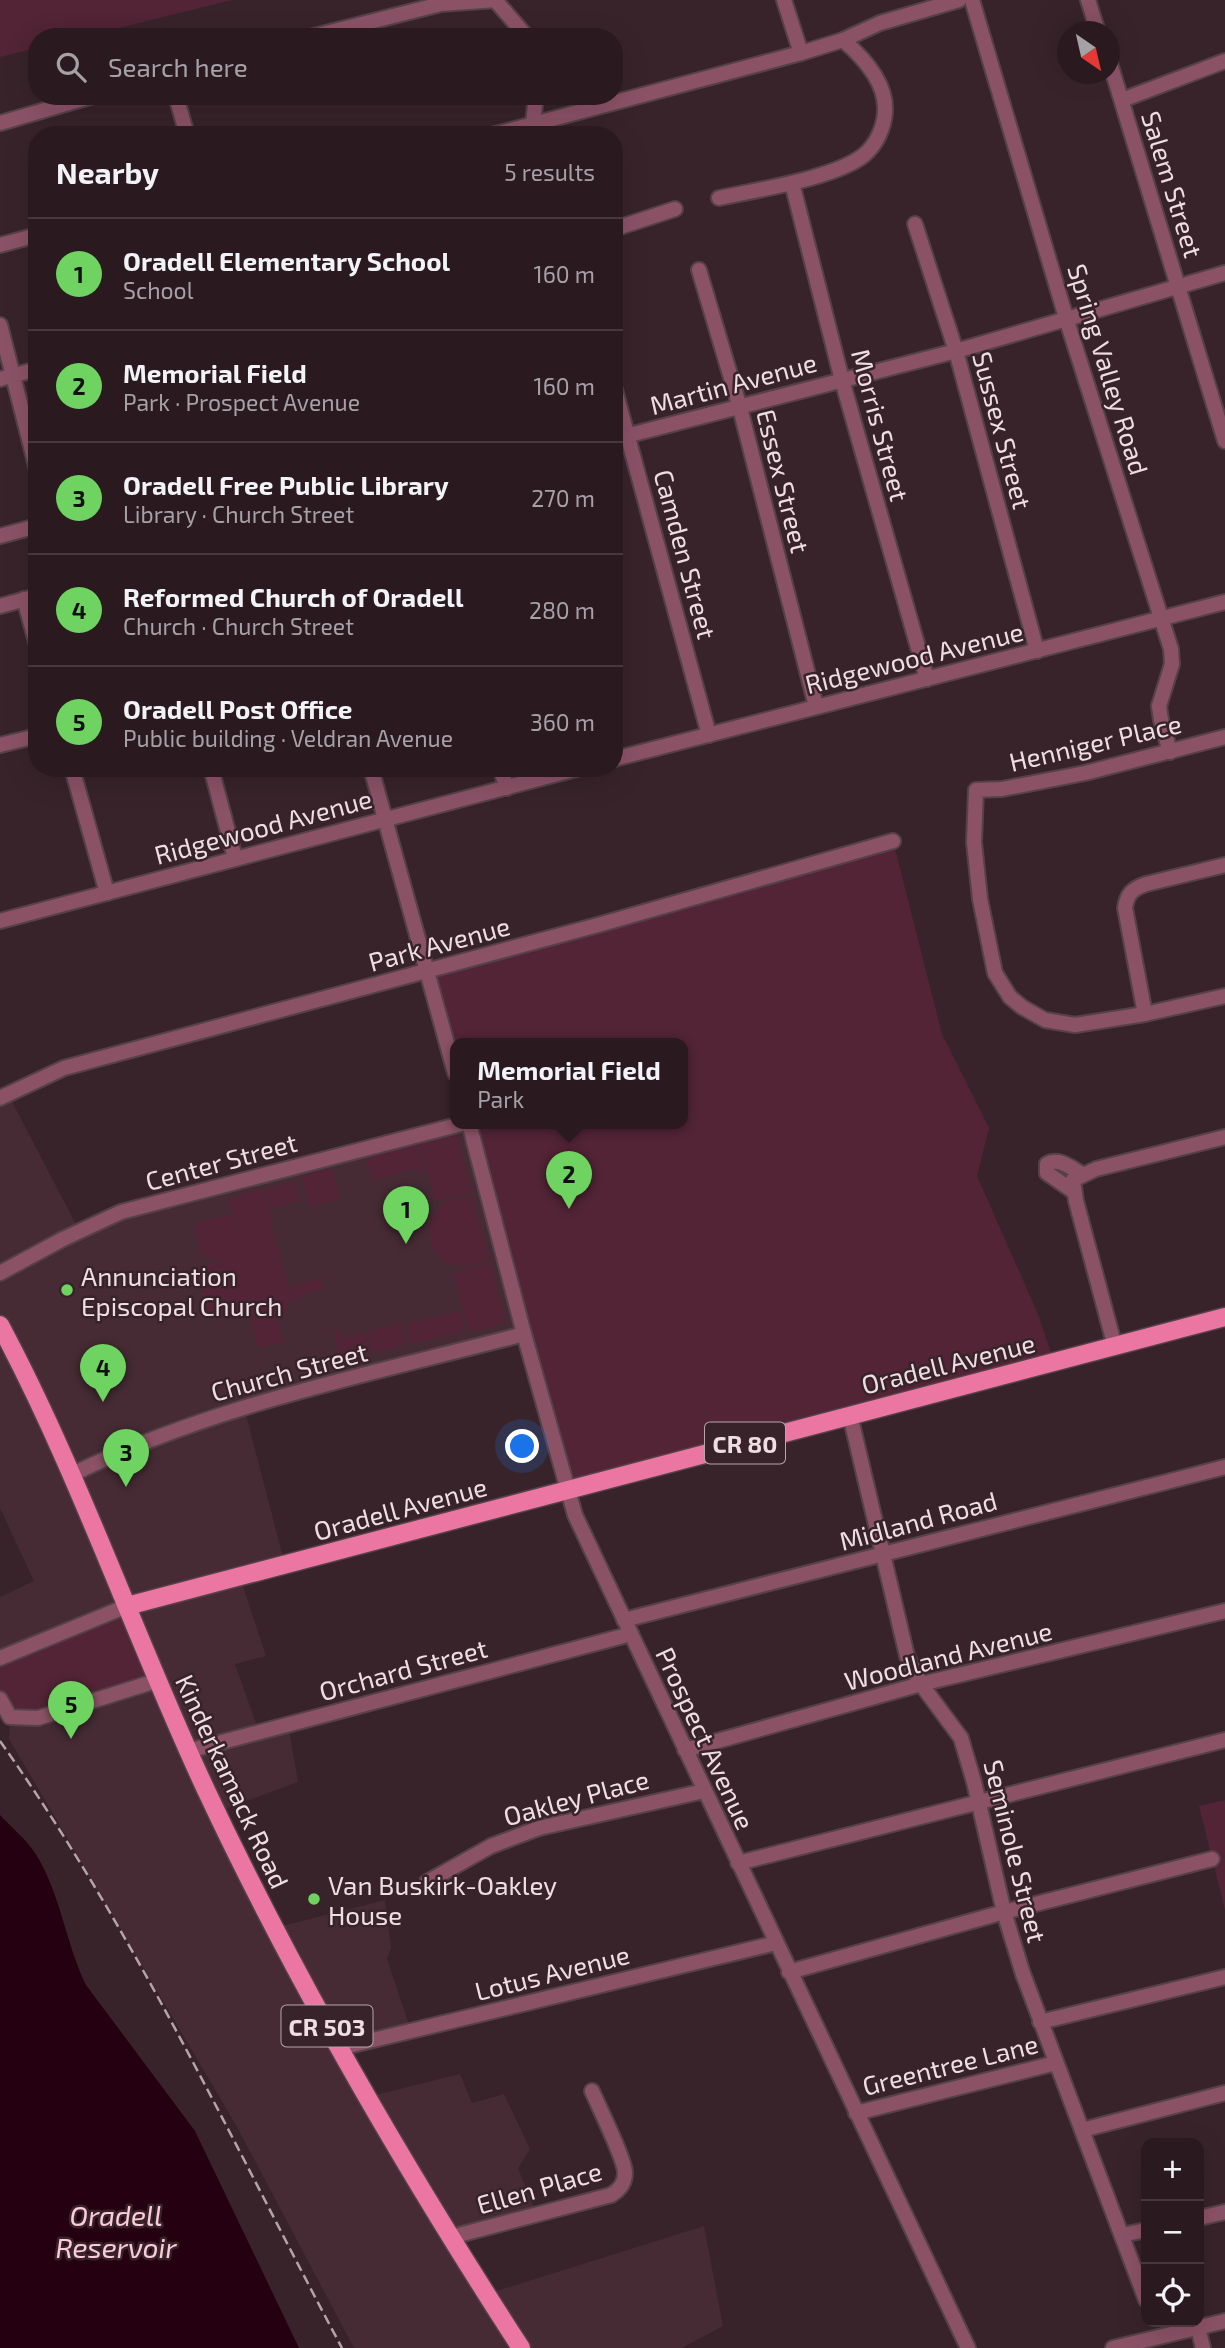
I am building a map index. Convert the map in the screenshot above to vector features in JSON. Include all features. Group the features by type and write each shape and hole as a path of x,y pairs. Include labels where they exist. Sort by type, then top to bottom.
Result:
{"main road":[{"name":"Oradell Avenue","path":"127,1606 1225,1317"},
{"name":"Kinderkamack Road","path":"0,1325 73,1474 156,1681 274,1928 340,2048 451,2237 521,2348"}],"street":[{"path":"344,28 441,2 496,0 519,28"},
{"path":"784,0 801,52"},
{"path":"623,99 844,40 880,23 959,0"},
{"name":"Spring Valley Road","path":"972,0 1068,321 1171,649 1172,663 1159,706 1170,752"},
{"path":"1088,0 1095,21"},
{"path":"719,198 792,183 855,161 874,144 880,132 886,102 868,66 844,40"},
{"path":"1122,100 1225,61"},
{"name":"Salem Street","path":"1117,84 1225,441"},
{"path":"0,123 62,105"},
{"path":"179,105 184,126"},
{"path":"533,123 535,105"},
{"path":"523,126 601,105"},
{"name":"Morris Street","path":"792,183 842,380 927,679"},
{"path":"623,226 676,209"},
{"name":"Sussex Street","path":"915,224 956,351 1037,651"},
{"path":"0,244 28,237"},
{"name":"Essex Street","path":"699,270 740,408 816,706"},
{"name":"Martin Avenue","path":"623,438 1068,321 1225,273"},
{"path":"0,325 7,377 28,442"},
{"path":"7,377 28,371"},
{"name":"Camden Street","path":"623,441 709,735"},
{"path":"0,536 28,528"},
{"path":"0,606 28,599"},
{"name":"Ridgewood Avenue","path":"623,757 1225,602"},
{"name":"Henniger Place","path":"1145,1014 1075,1025 1045,1020 1010,997 995,973 980,899 974,842 976,790 1002,789 1073,775 1225,737"},
{"path":"0,746 28,738"},
{"path":"75,777 107,893"},
{"path":"213,777 235,858"},
{"path":"374,777 450,1055"},
{"path":"503,777 507,788"},
{"name":"Ridgewood Avenue","path":"0,921 547,777"},
{"name":"Park Avenue","path":"0,1098 64,1068 427,971 893,841"},
{"path":"1225,865 1134,888 1126,897 1125,908 1145,1014 1225,996"},
{"name":"Center Street","path":"0,1273 121,1212 450,1127"},
{"name":"Prospect Avenue","path":"469,1129 575,1515 968,2348"},
{"path":"1115,1347 1076,1182 1225,1137"},
{"name":"Church Street","path":"73,1474 122,1450 205,1419 524,1334"},
{"name":"Seminole Street","path":"850,1415 907,1656 921,1684 961,1738 979,1802 1004,1912 1040,2022 1141,2286"},
{"name":"Midland Road","path":"624,1619 1225,1466"},
{"name":"Oradell Avenue","path":"0,1658 127,1606"},
{"name":"Woodland Avenue","path":"685,1750 921,1684 1225,1611"},
{"name":"Orchard Street","path":"188,1751 631,1634"},
{"path":"0,1699 10,1717 38,1718 156,1681"},
{"path":"738,1863 1225,1740"},
{"name":"Oakley Place","path":"427,1882 491,1846 539,1828 704,1791"},
{"path":"789,1972 1004,1912 1212,1859"},
{"name":"Lotus Avenue","path":"340,2048 776,1943"},
{"path":"1040,2022 1225,1977"},
{"name":"Greentree Lane","path":"856,2113 1056,2063"},
{"name":"Ellen Place","path":"451,2237 611,2195 618,2190 623,2184 624,2168 592,2091"},
{"path":"1082,2130 1225,2093"},
{"path":"1204,2217 1225,2212"},
{"path":"1122,2235 1141,2231"},
{"path":"1113,2348 1225,2321"},
{"path":"1156,2327 1160,2337"},
{"path":"1198,2328 1203,2348"}],"shaded area":[{"path":"0,0 232,0 118,28 28,28 28,50 0,57"},
{"path":"893,841 942,1034 989,1128 977,1176 1038,1314 1054,1362 569,1490 471,1129 688,1129 688,1038 450,1038 450,1055 427,971"},
{"path":"8,1094 80,1232 121,1212 450,1127 450,1129 467,1129 524,1334 244,1407 285,1565 240,1577 266,1656 235,1664 259,1732 288,1724 298,1782 217,1812 274,1928 385,1900 391,1948 387,1959 411,2031 340,2049 368,2097 460,2074 472,2103 504,2094 530,2149 518,2168 537,2215 451,2237 487,2294 704,2226 723,2326 682,2348 354,2348 237,2127 9,1739 10,1717 0,1658 0,1597 34,1581 0,1508 0,1098"},
{"path":"457,1136 472,1192 435,1201 419,1144"},
{"path":"416,1144 424,1173 421,1174 419,1168 372,1181 366,1158"},
{"path":"332,1168 340,1199 310,1207 301,1175"},
{"path":"295,1182 300,1201 270,1209 265,1190"},
{"path":"263,1188 288,1288 321,1278 324,1289 287,1302 288,1311 275,1315 283,1342 258,1348 246,1305 208,1316 195,1269 224,1260 209,1258 201,1252 195,1225 230,1214 240,1230 228,1200"},
{"path":"472,1196 489,1260 465,1266 451,1264 435,1250 429,1231 431,1220 445,1203"},
{"path":"490,1263 505,1322 484,1329 470,1330 453,1273"},
{"path":"460,1311 464,1326 460,1332 411,1344 406,1325"},
{"path":"401,1323 406,1344 376,1353 368,1332"},
{"path":"338,1327 342,1339 365,1332 370,1350 367,1356 342,1361 334,1335"},
{"path":"127,1606 156,1681 38,1718 10,1717 0,1699 0,1658"},
{"path":"1225,1800 1225,1910 1199,1806"}],"water":[{"name":"Oradell Reservoir","path":"0,1815 29,1845 45,1871 86,1985 195,2131 299,2348 0,2348"}],"railway":[{"path":"0,1741 49,1814 139,1963 342,2348"}],"place":[{"name":"Memorial Field","path":"569,1209"},
{"name":"Oradell Elementary School","path":"406,1244"},
{"name":"Annunciation Episcopal Church","path":"67,1290"},
{"name":"Reformed Church of Oradell","path":"103,1402"},
{"name":"Oradell Free Public Library","path":"126,1487"},
{"name":"Oradell Post Office","path":"71,1739"},
{"name":"Van Buskirk-Oakley House","path":"314,1899"}]}
